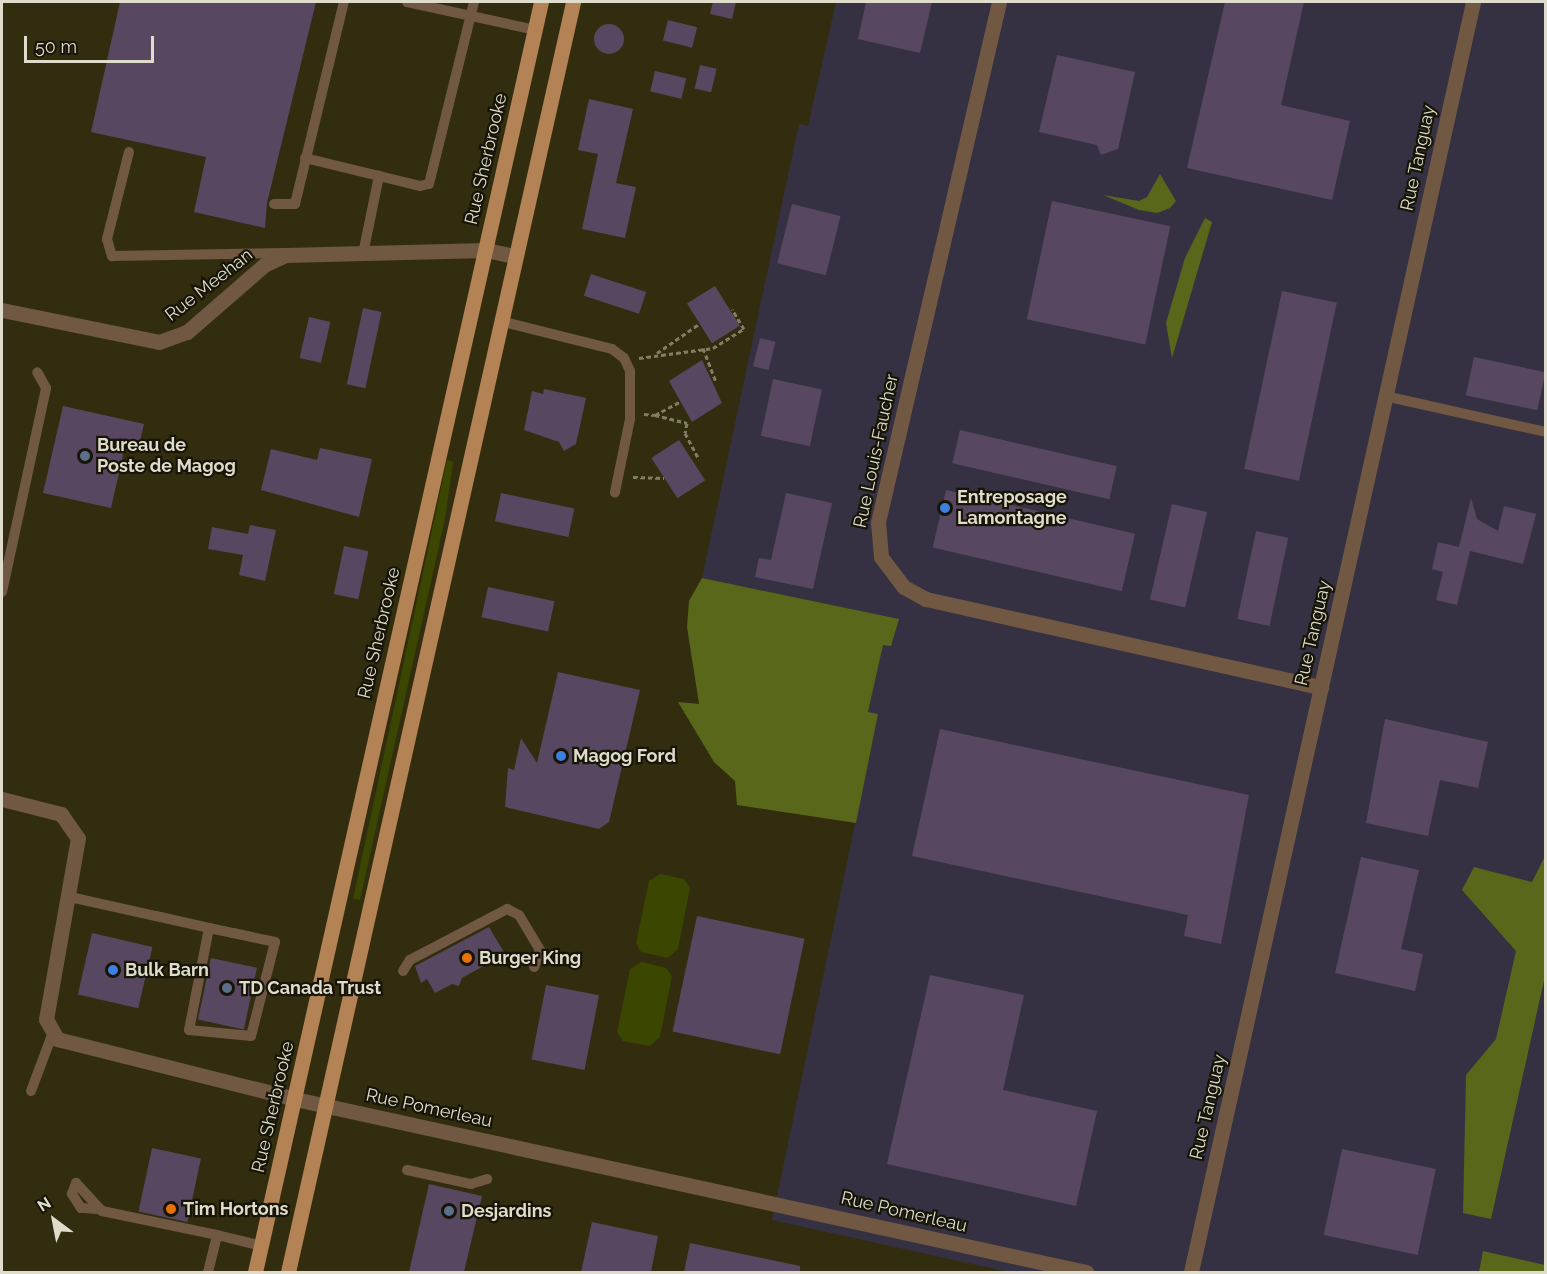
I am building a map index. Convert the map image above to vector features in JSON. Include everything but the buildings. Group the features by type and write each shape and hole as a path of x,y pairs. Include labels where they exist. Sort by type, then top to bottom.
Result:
{"main road":[{"name":"Rue Sherbrooke","path":"255,1272 541,2"},
{"path":"288,1272 514,256 573,2"}],"street":[{"name":"Rue Louis-Faucher","path":"999,2 878,522 881,557 903,587 926,599 1321,687"},
{"name":"Rue Tanguay","path":"1191,1272 1473,2"},
{"name":"Rue Meehan","path":"2,310 138,342 169,340 195,326 264,265 297,252 364,249 486,250 514,256"},
{"path":"2,799 55,811 73,825 78,848 46,1019 52,1035"},
{"name":"Rue Pomerleau","path":"52,1035 295,1099 1086,1272"}],"lane":[{"path":"274,204 293,206 344,2"},
{"path":"407,2 535,30"},
{"path":"305,158 420,186 433,180 474,2"},
{"path":"129,152 107,239 112,256 297,252"},
{"path":"364,249 379,176"},
{"path":"500,321 612,349 625,360 630,414 615,492"},
{"path":"2,592 46,388 37,372"},
{"path":"1385,396 1545,432"},
{"path":"70,897 275,942 256,1032 246,1036 192,1032 188,1024 209,928"},
{"path":"403,971 411,960 507,909 519,915 540,950 534,967"},
{"path":"31,1091 52,1035"},
{"path":"407,1170 471,1184 487,1179"},
{"path":"76,1183 97,1209 261,1246"},
{"path":"208,1272 217,1235"}],"path":[{"path":"625,360 704,348 744,329 732,309"},
{"path":"656,355 699,324"},
{"path":"704,348 716,382"},
{"path":"655,415 681,401"},
{"path":"630,414 655,415 687,423 685,433 699,459"},
{"path":"619,474 664,478"}],"shaded area":[{"path":"836,2 1545,2 1545,1272 1009,1272 772,1220 878,715 868,712 883,644 898,619 702,578 799,124 808,126"}],"green space":[{"path":"1160,174 1176,201 1170,208 1157,213 1139,210 1103,195 1139,201 1147,197"},
{"path":"1205,218 1212,222 1172,358 1166,323 1185,258"},
{"path":"447,460 453,462 445,519 360,900 353,899"},
{"path":"702,578 899,619 891,646 883,645 868,712 878,714 856,823 737,805 735,781 714,762 678,702 699,704 687,627 689,601"},
{"path":"1545,856 1545,976 1491,1219 1463,1213 1466,1075 1496,1039 1516,951 1462,890 1474,867 1532,882"},
{"path":"660,874 684,879 690,888 678,949 668,958 641,952 636,943 649,881"},
{"path":"642,962 666,968 672,976 660,1037 650,1046 623,1041 617,1032 630,969"},
{"path":"1483,1251 1545,1265 1545,1272 1479,1272"}],"place":[{"name":"Bureau de Poste de Magog","path":"85,456"},
{"name":"Entreposage Lamontagne","path":"945,508"},
{"name":"Magog Ford","path":"561,756"},
{"name":"Burger King","path":"467,958"},
{"name":"Bulk Barn","path":"113,970"},
{"name":"TD Canada Trust","path":"227,988"},
{"name":"Tim Hortons","path":"171,1209"},
{"name":"Desjardins","path":"449,1211"}]}
